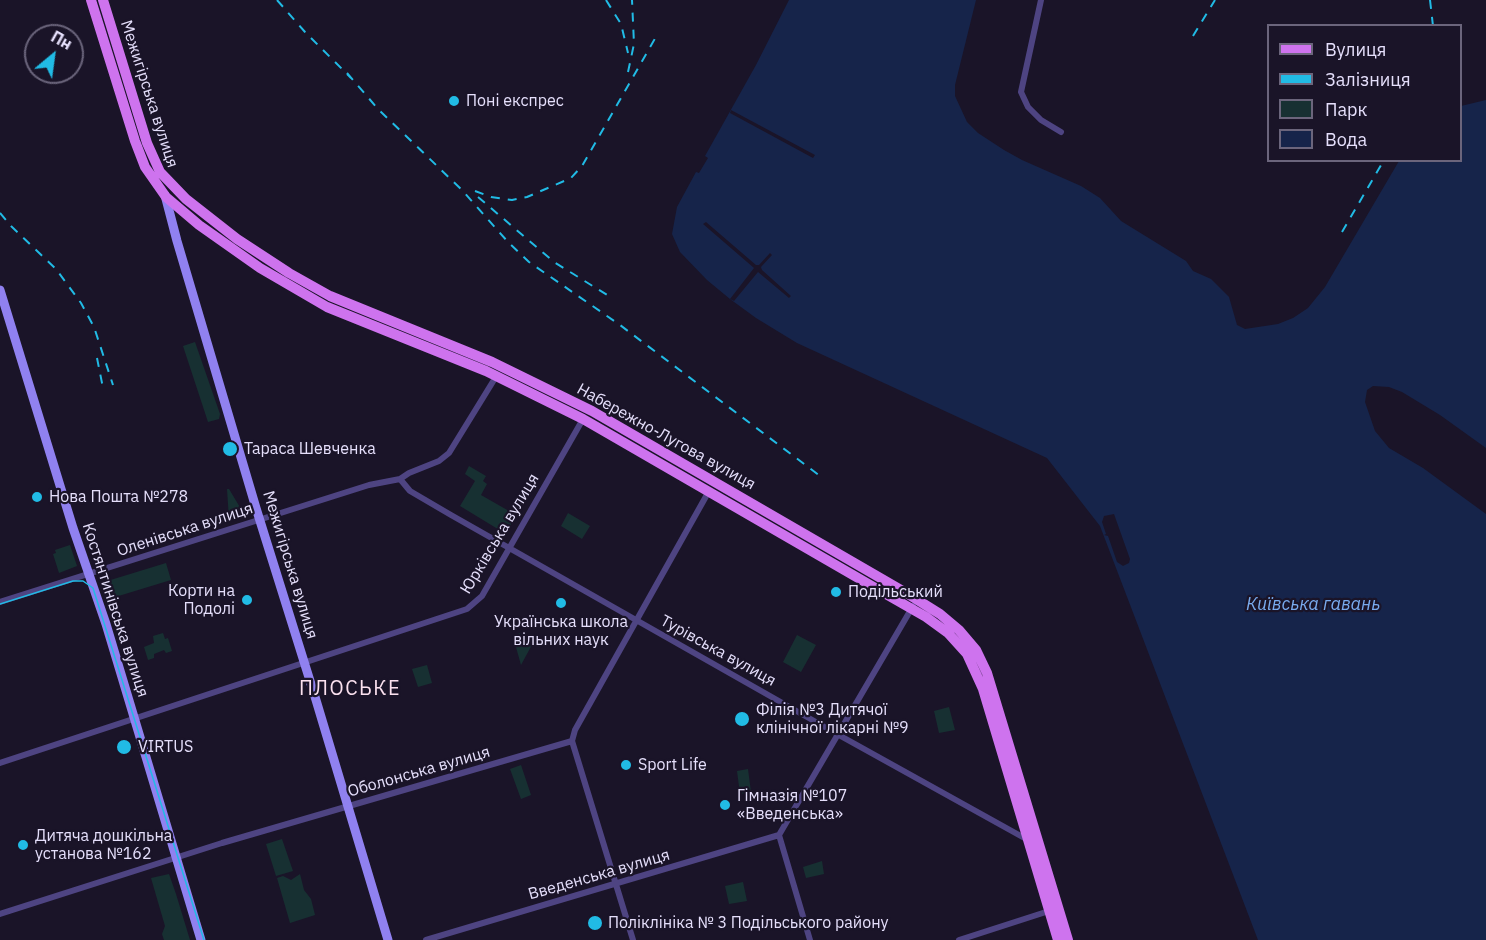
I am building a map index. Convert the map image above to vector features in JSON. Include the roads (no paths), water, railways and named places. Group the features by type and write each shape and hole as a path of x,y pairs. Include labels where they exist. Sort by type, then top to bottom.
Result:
{"main road":[{"name":"Межигірська вулиця","path":"92,0 140,155 149,175 166,197"},
{"name":"Межигірська вулиця","path":"103,0 141,126 160,172"},
{"name":"Набережно-Лугова вулиця","path":"160,172 175,189 208,218 265,258 313,287 609,421 914,604 959,644 972,664 983,690 1033,839"},
{"name":"Набережно-Лугова вулиця","path":"166,197 238,254 318,302 350,317 499,371 709,491 914,604"},
{"path":"1033,839 1058,940"},
{"path":"1033,839 1068,940"}],"street":[{"path":"1041,0 1021,92 1028,107 1041,120 1061,132"},
{"name":"Межигірська вулиця","path":"160,172 177,241 388,940"},
{"name":"Костянтинівська вулиця","path":"0,290 29,390 106,624 201,940"},
{"name":"Оленівська вулиця","path":"0,602 369,485 400,479 439,461 449,453 499,371"},
{"name":"Юрківська вулиця","path":"0,763 467,609 480,599 583,419"},
{"name":"Турівська вулиця","path":"400,479 410,491 637,621 837,734 1033,839"},
{"path":"633,940 572,741 575,729 709,491"},
{"path":"810,940 779,835 914,604"},
{"name":"Оболонська вулиця","path":"0,914 572,741"},
{"name":"Введенська вулиця","path":"426,940 779,835"},
{"path":"959,940 1049,911"}],"water":[{"name":"Київська гавань","path":"789,0 976,0 955,85 955,96 967,122 978,133 1004,150 1081,186 1100,198 1121,221 1186,261 1193,271 1211,279 1229,297 1237,325 1245,329 1278,324 1308,308 1325,287 1398,162 1462,162 1462,106 1486,100 1486,448 1440,415 1402,392 1389,387 1373,386 1367,390 1365,402 1375,431 1389,448 1423,468 1486,514 1486,940 1258,940 1100,526 1047,458 797,343 730,299 707,280 680,252 672,234 677,207 696,172 699,173 708,158 705,156"}],"tram line":[{"path":"0,604 73,581 83,581 93,588 204,940"}],"railway":[{"path":"277,0 351,78"},
{"path":"606,0 621,24 628,53"},
{"path":"628,72 634,44 632,0"},
{"path":"1193,36 1215,0"},
{"path":"1430,0 1433,24"},
{"path":"475,191 491,197 512,200 527,197 571,178 582,166 657,35"},
{"path":"347,73 378,109 462,190 529,262 620,325 824,479"},
{"path":"1342,232 1383,162"},
{"path":"478,197 554,262 612,298"},
{"path":"0,213 56,269 81,303 94,327 113,385"},
{"path":"97,358 103,388"}],"place":[{"name":"Поні експрес","path":"454,101"},
{"name":"Тараса Шевченка","path":"230,449"},
{"name":"Нова Пошта №278","path":"37,497"},
{"name":"Подільський","path":"836,592"},
{"name":"Корти на Подолі","path":"247,600"},
{"name":"Українська школа вільних наук","path":"561,603"},
{"name":"Філія №3 Дитячої клінічної лікарні №9","path":"742,719"},
{"name":"VIRTUS","path":"124,747"},
{"name":"Sport Life","path":"626,765"},
{"name":"Гімназія №107 «Введенська»","path":"725,805"},
{"name":"Дитяча дошкільна установа №162","path":"23,845"},
{"name":"Поліклініка № 3 Подільського району","path":"595,923"}],"district":[{"name":"ПЛОСЬКЕ","path":"350,689"}]}
